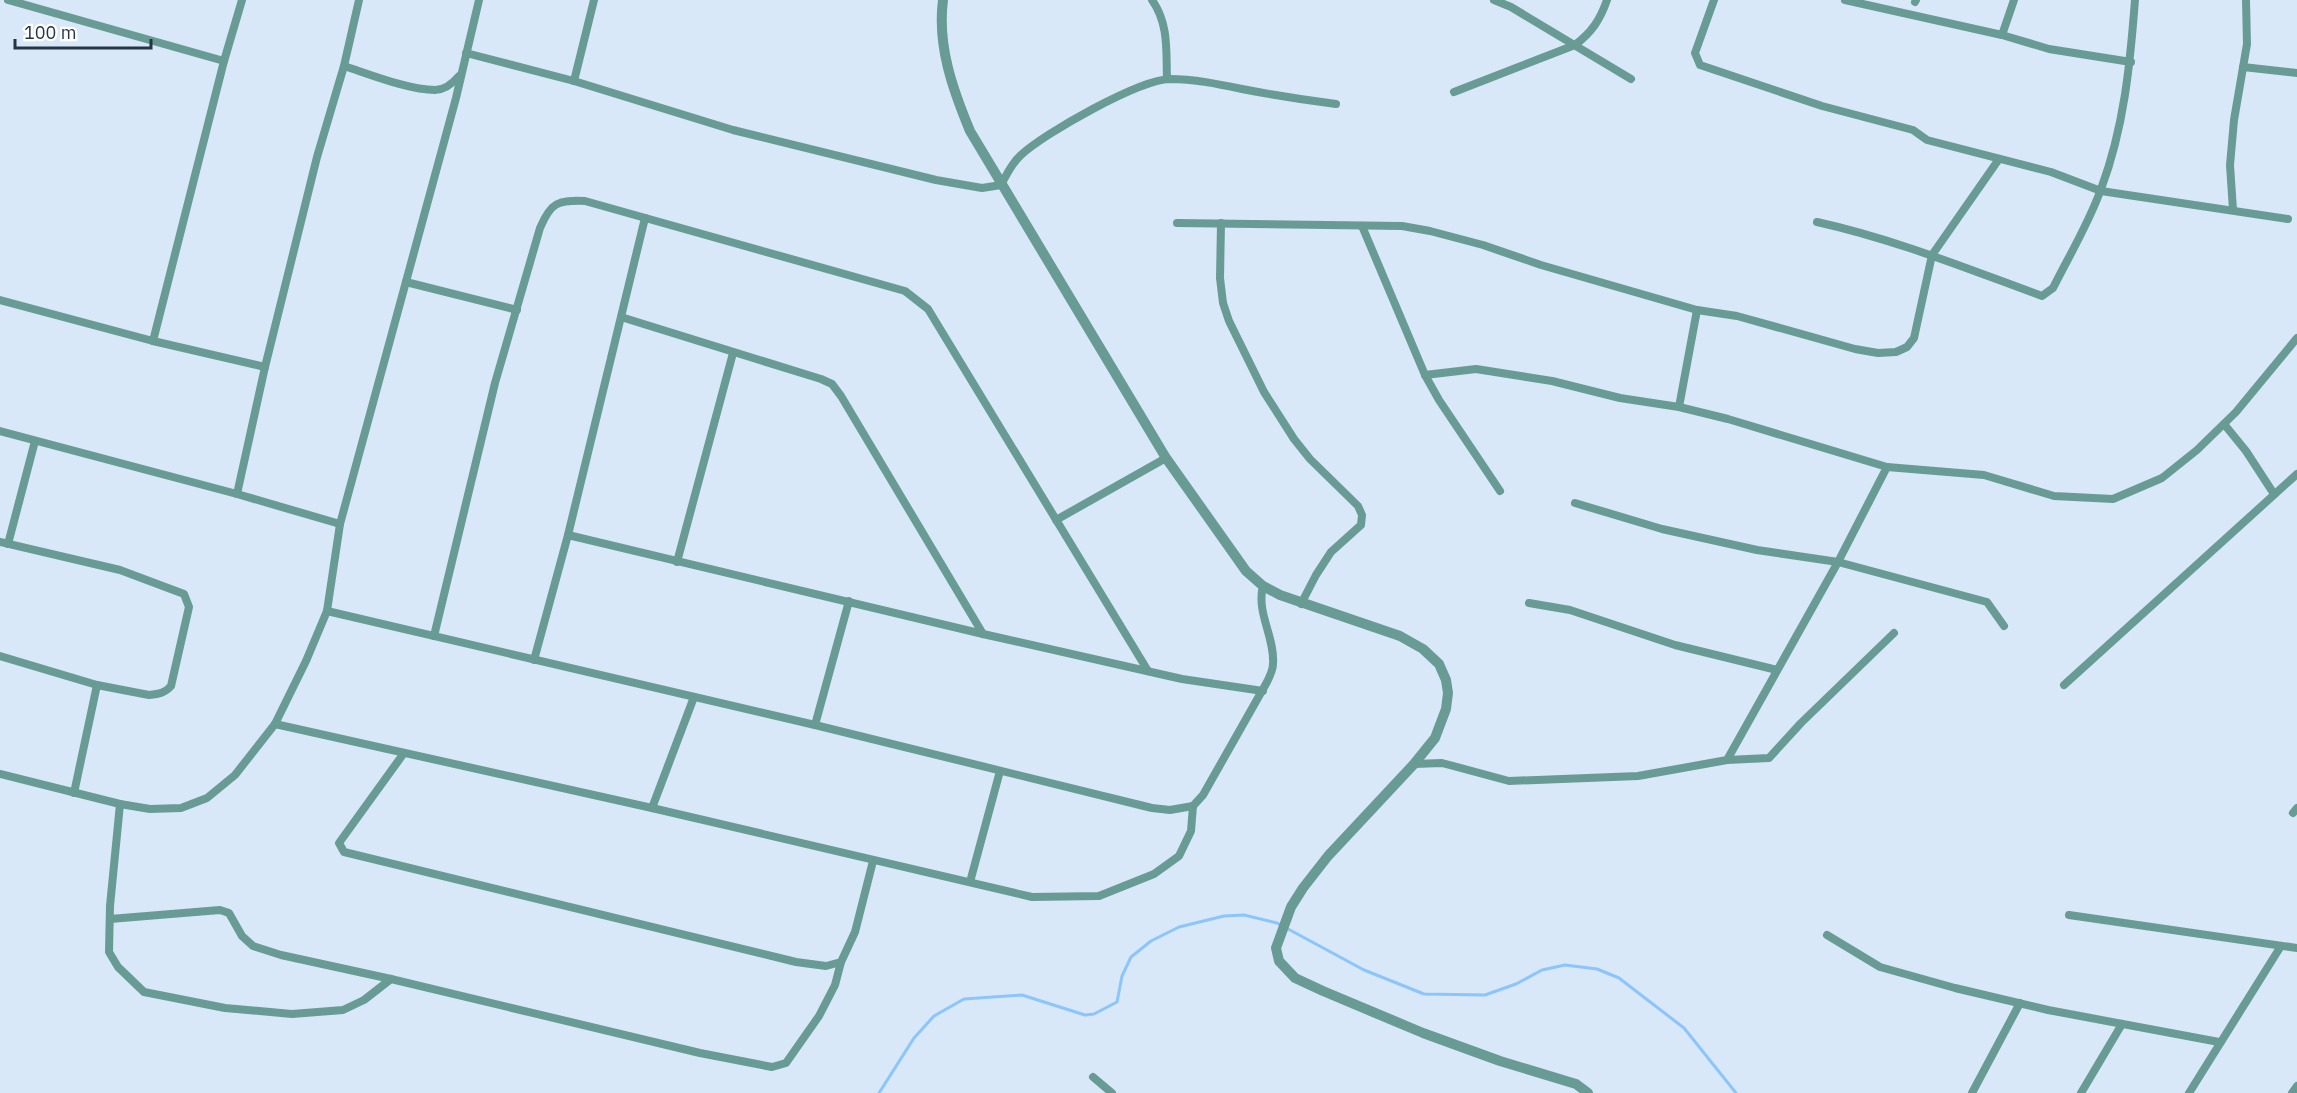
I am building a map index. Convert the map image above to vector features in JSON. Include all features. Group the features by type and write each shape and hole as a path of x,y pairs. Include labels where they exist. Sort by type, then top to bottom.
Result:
{"street":[{"path":"8,0 224,60"},
{"path":"153,341 224,60 242,0"},
{"path":"237,494 265,367 317,157 344,66 358,0"},
{"path":"0,774 120,804 150,809 181,808 207,798 234,775 275,724 306,661 327,611 340,524 456,98 479,0"},
{"path":"574,81 578,57 594,0"},
{"path":"943,0 944,49 953,90 970,131 1166,458 1224,543 1246,571 1263,586 1302,604 1400,636 1424,650 1439,664 1447,687 1446,709 1435,738 1414,764 1328,856 1303,888 1291,907 1276,948 1279,961 1295,978 1323,991 1423,1033 1500,1061 1576,1084 1588,1093"},
{"path":"1152,0 1160,11 1166,31 1167,79"},
{"path":"1494,0 1511,7 1631,79"},
{"path":"1454,92 1575,45 1589,35 1600,19 1607,0"},
{"path":"1713,0 1695,53 1700,65 1822,106 1912,130 1927,140 2051,172 2101,191 2288,219"},
{"path":"1845,0 2049,49 2131,62"},
{"path":"2002,36 2014,0"},
{"path":"1817,222 1846,228 1932,255 2042,296 2053,288 2101,191 2122,119 2131,62 2135,0"},
{"path":"2233,210 2230,165 2234,120 2247,44 2246,0"},
{"path":"466,53 574,81 733,130 913,174 982,188 1001,185"},
{"path":"344,66 402,84 436,90 453,83 460,75"},
{"path":"2243,67 2297,73"},
{"path":"1001,185 1010,165 1021,154 1058,128 1151,82 1167,79 1191,80 1336,104"},
{"path":"1177,223 1402,226 1430,231 1697,310 1737,316 1855,349 1878,353 1896,352 1907,347 1914,338 1932,255 1999,159"},
{"path":"434,636 495,383 540,228 547,211 561,200 585,201 905,291 914,297 928,309 1148,671"},
{"path":"534,660 568,535 645,218"},
{"path":"1221,224 1220,278 1223,303 1229,321 1264,392 1294,439 1310,459 1358,506 1362,514 1361,525 1331,552 1316,574 1302,604"},
{"path":"1362,226 1425,375 1439,400 1500,491"},
{"path":"406,282 517,310"},
{"path":"0,300 153,341 265,367"},
{"path":"1679,407 1697,310"},
{"path":"621,317 832,384 983,634"},
{"path":"1425,375 1476,369 1552,381 1620,398 1679,407 1728,419 1887,467 1984,475 2054,496 2113,499 2162,478 2197,450 2224,424 2297,338"},
{"path":"677,562 733,352"},
{"path":"2224,424 2246,451 2274,494"},
{"path":"0,431 340,524"},
{"path":"0,656 97,685 149,695 166,692 171,686 189,607 184,594 120,570 4,543 35,441"},
{"path":"1056,520 1166,458"},
{"path":"1727,760 1838,562 1887,467"},
{"path":"2064,685 2297,474"},
{"path":"1575,503 1662,529 1757,550 1838,562 1987,602 2004,626"},
{"path":"568,535 1182,679 1263,691"},
{"path":"275,724 652,808 1032,897 1099,896 1154,874 1179,856 1191,831 1193,806 1203,795 1263,691 1273,666 1273,652 1260,597 1263,586"},
{"path":"815,725 849,601"},
{"path":"1529,603 1570,610 1674,645 1777,670"},
{"path":"327,611 815,725 1152,808 1170,810 1193,806"},
{"path":"1414,764 1442,763 1509,781 1638,776 1727,760 1768,758 1894,633"},
{"path":"74,793 97,685"},
{"path":"652,808 694,697"},
{"path":"404,753 339,843 344,852 796,962 826,966 841,962"},
{"path":"970,882 1000,771"},
{"path":"120,804 109,952 118,968 144,992 225,1008 292,1014 343,1010 364,1000 391,979"},
{"path":"110,919 220,910 229,913 242,936 253,946 281,955 700,1053 772,1067 786,1064 819,1016 835,985 841,962 855,932 873,861"},
{"path":"2069,915 2297,948"},
{"path":"1827,935 1880,967 2020,1003 2219,1042"},
{"path":"2189,1093 2219,1042 2282,946"},
{"path":"1972,1093 2020,1003"},
{"path":"2080,1093 2122,1023"},
{"path":"1093,1077 1112,1093"},
{"path":"2292,1093 2297,1086"}],"waterway":[{"path":"879,1093 914,1038 934,1016 964,999 1022,995 1085,1015 1094,1014 1117,1002 1122,976 1131,957 1151,941 1179,927 1224,916 1244,915 1277,923 1364,970 1424,994 1485,995 1516,984 1542,970 1565,965 1597,969 1619,978 1684,1028 1736,1093"}]}
